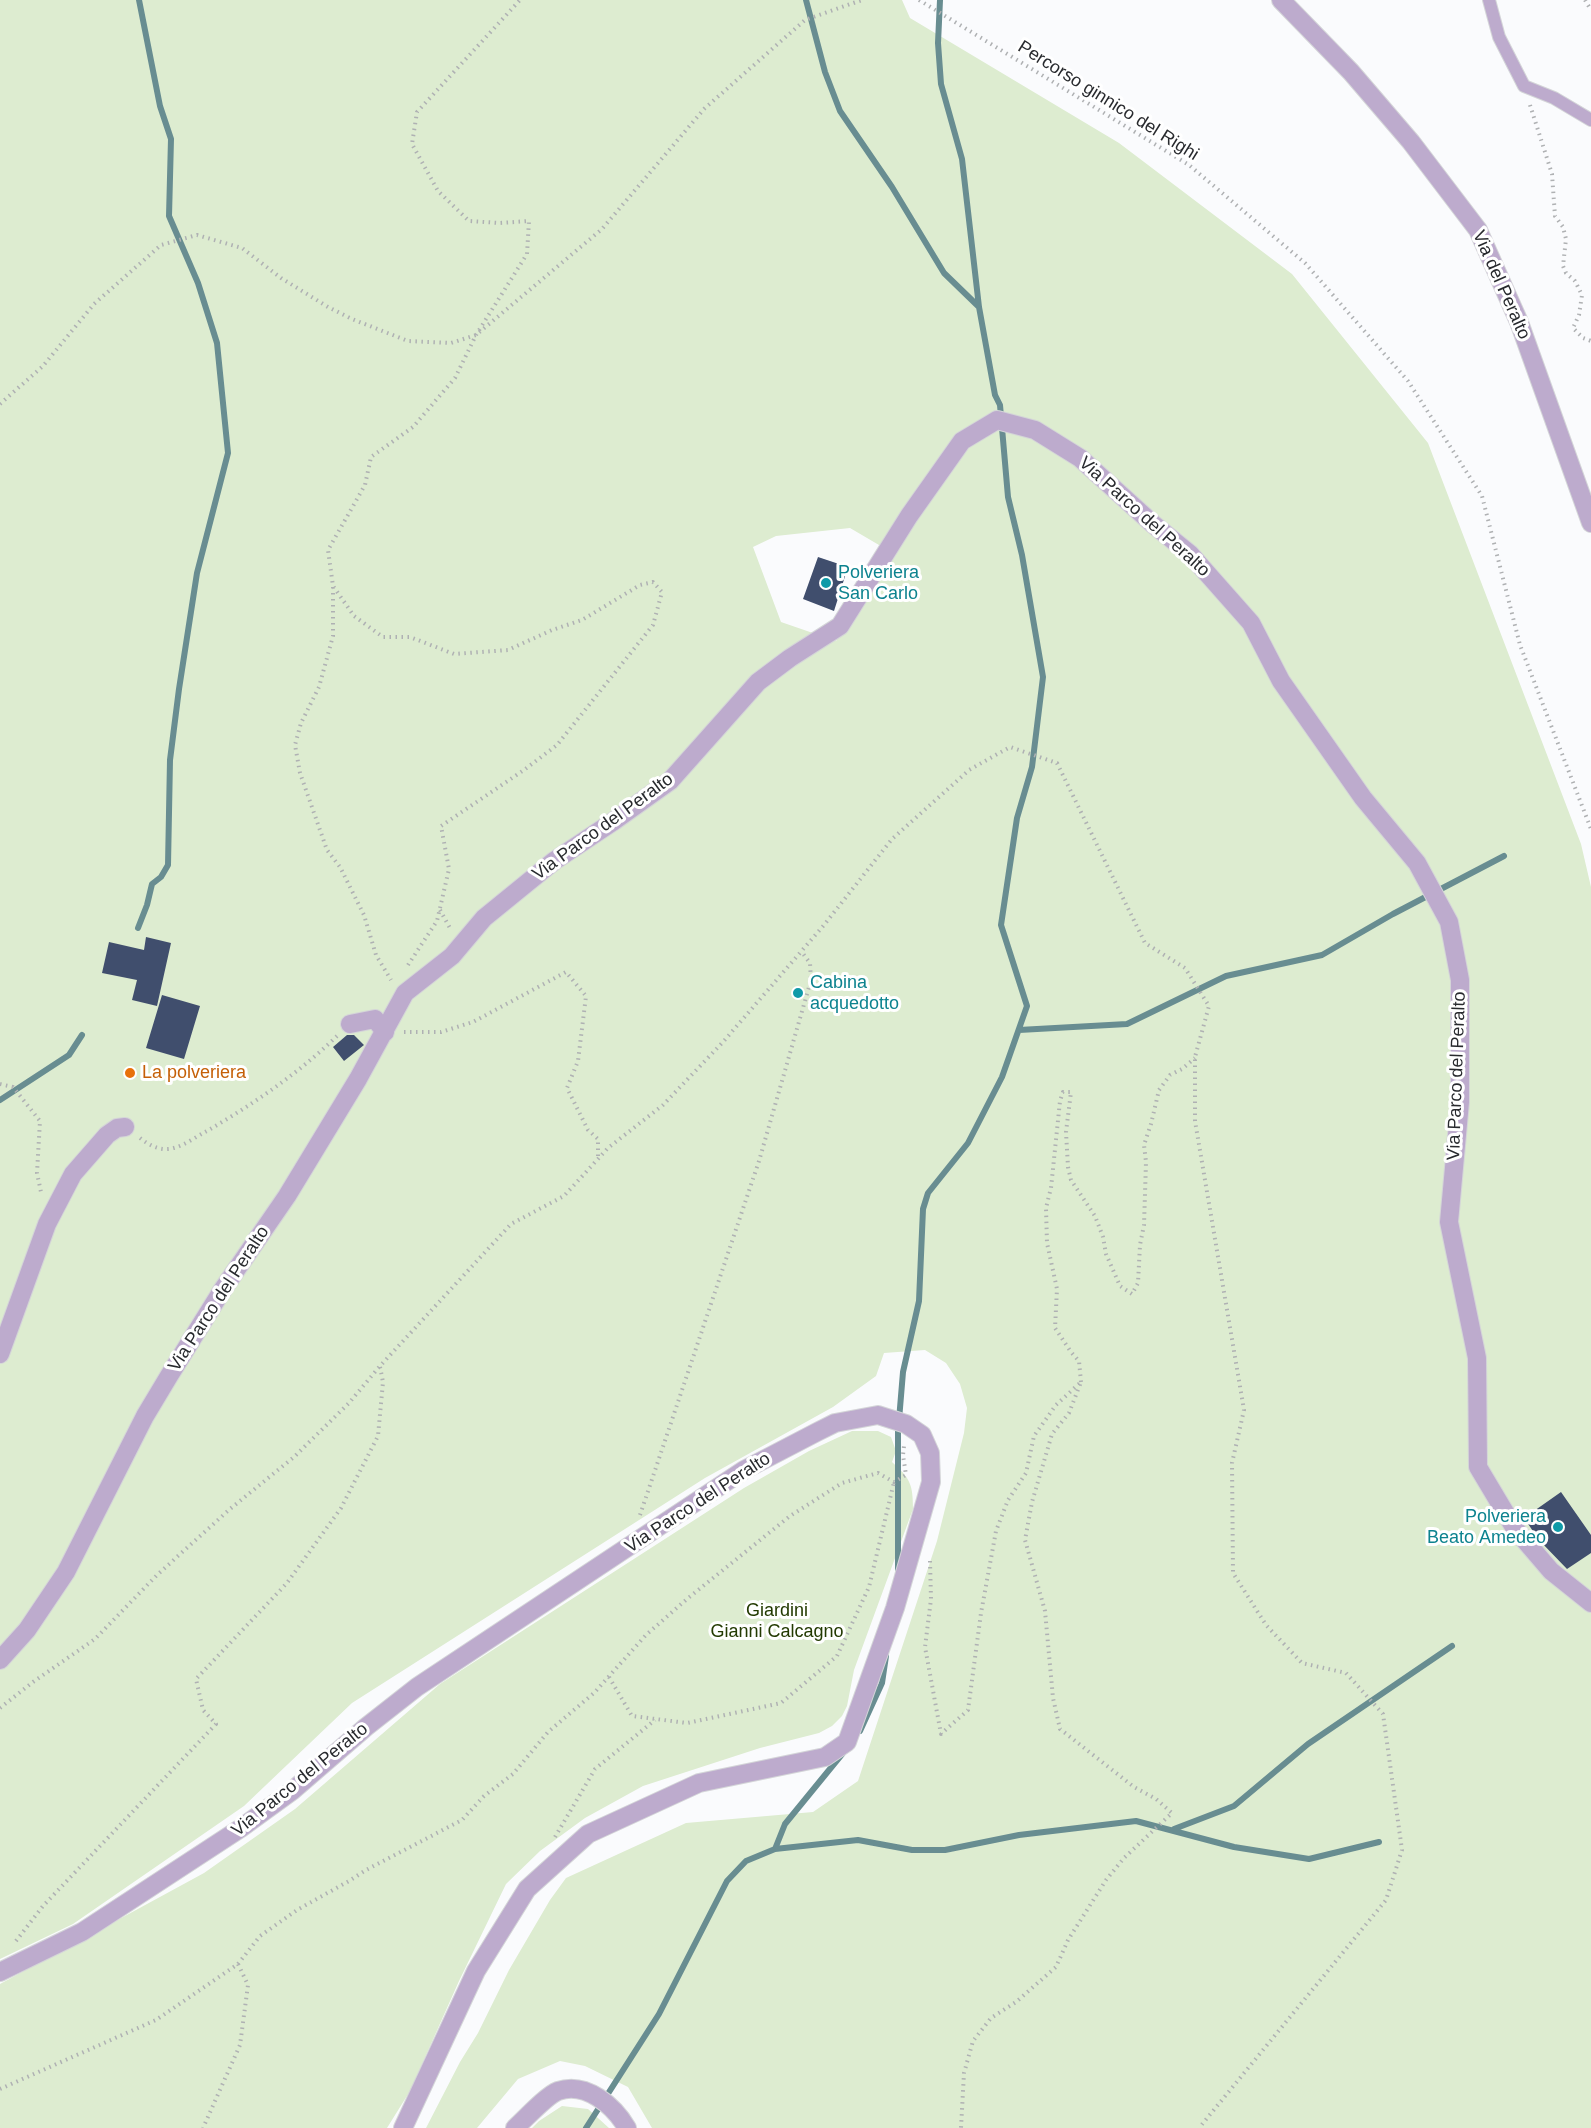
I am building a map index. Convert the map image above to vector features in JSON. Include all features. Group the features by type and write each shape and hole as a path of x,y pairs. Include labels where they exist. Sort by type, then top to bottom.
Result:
{"street":[{"name":"Via del Peralto","path":"1281,0 1366,89 1411,142 1478,230 1519,322 1591,524"},
{"name":"Via Parco del Peralto","path":"0,1660 27,1630 66,1572 169,1376 223,1289 287,1196 385,1032 405,993 452,956 484,918 554,861 670,781 758,682 840,626 909,516 962,441 997,420 1035,430 1080,458 1190,554 1251,623 1281,681 1363,798 1417,863 1449,922 1460,980 1460,1102 1449,1222 1477,1358 1478,1467 1515,1530 1551,1571 1591,1603"},
{"path":"350,1024 375,1019 385,1032"},
{"path":"0,1354 47,1224 73,1174 107,1135 117,1128 125,1127"},
{"name":"Via Parco del Peralto","path":"0,1972 82,1932 241,1828 292,1791 366,1727 417,1687 744,1470 835,1423 878,1415 906,1424 922,1435 930,1453 931,1482 895,1608 848,1742 825,1757 699,1783 588,1834 527,1889 476,1971 403,2128"},
{"path":"514,2128 555,2091 571,2088 587,2092 604,2101 617,2113 627,2128"}],"lane":[{"path":"1489,0 1499,37 1524,86 1554,98 1591,120"}],"path":[{"path":"393,985 376,955 364,915 340,867 327,850 300,773 295,745 301,723 319,687 333,636 333,586 328,550 365,485 371,457 413,427 455,378 476,335 527,254 529,221 500,223 469,221 438,191 412,144 417,112 520,0"},
{"path":"0,404 43,366 94,304 161,245 197,235 242,248 281,278 328,307 408,341 451,343 476,335 602,229 704,109 805,20 862,0"},
{"name":"Percorso ginnico del Righi","path":"919,0 1189,165 1305,263 1408,381 1482,496 1520,645 1591,829"},
{"path":"1585,0 1591,10"},
{"path":"1524,86 1552,174 1555,216 1563,227 1566,239 1563,266 1566,273 1575,281 1582,295 1579,315 1573,328 1583,338 1591,341"},
{"path":"333,586 354,616 383,637 410,637 454,654 508,650 552,630 582,620 640,585 652,582 662,592 652,625 558,745 441,826 449,868 439,909"},
{"path":"0,1708 33,1682 95,1640 157,1575 230,1509 294,1456 349,1403 380,1366 511,1224 564,1196 598,1157 663,1105 723,1042 892,839 969,770 1010,747 1057,764 1145,943 1185,968 1209,1006 1195,1057 1195,1121 1244,1410 1232,1463 1233,1573 1266,1625 1302,1663 1346,1673 1383,1714 1402,1850 1386,1900 1199,2128"},
{"path":"629,1547 759,1161 811,980 810,963 801,951"},
{"path":"385,1032 441,1032 473,1022 566,972 586,996 578,1061 567,1088 588,1130 598,1139 598,1157"},
{"path":"125,1127 151,1147 169,1149 182,1145 243,1110 313,1059 350,1024"},
{"path":"961,2128 963,2073 973,2041 991,2018 1016,2002 1056,1967 1068,1940 1106,1880 1124,1858 1172,1813 1156,1799 1134,1787 1060,1729 1053,1698 1045,1611 1025,1540 1032,1502 1052,1434 1069,1413 1081,1383 1079,1361 1055,1328 1057,1289 1047,1243 1046,1208 1051,1188 1060,1101 1063,1092 1071,1092 1066,1132 1071,1180 1095,1216 1103,1237 1106,1254 1120,1286 1132,1294 1138,1283 1140,1245 1144,1225 1144,1145 1159,1090 1170,1075 1182,1069 1195,1057"},
{"path":"0,1084 13,1088 40,1121 37,1173 41,1193"},
{"path":"10,1949 43,1906 216,1724 203,1710 196,1679 287,1583 341,1508 378,1436 383,1382 380,1366"},
{"path":"931,1550 931,1599 925,1647 941,1734 968,1710 989,1563 996,1531 1008,1500 1026,1473 1034,1436 1056,1405 1081,1383"},
{"path":"609,1677 632,1716 687,1723 781,1703 837,1656 869,1587 894,1482 906,1475 903,1455 906,1424"},
{"path":"0,2089 156,2020 238,1964 260,1936 297,1910 366,1870 462,1820 484,1796 513,1774 548,1732 573,1712 609,1677 646,1635 790,1516 842,1483 878,1473 894,1482"},
{"path":"558,1829 594,1769 656,1719"},
{"path":"203,2128 240,2045 248,1985 238,1964"}],"green space":[{"path":"0,0 902,0 910,18 1119,143 1292,274 1428,443 1581,844 1591,887 1591,2128 652,2128 628,2087 585,2066 560,2061 518,2079 477,2128 426,2128 460,2062 478,2033 509,1970 550,1900 566,1878 686,1823 813,1812 858,1781 937,1541 964,1433 967,1408 960,1384 946,1363 925,1350 884,1353 876,1376 833,1407 705,1478 352,1703 244,1806 73,1924 0,1959","holes":["850,528 896,555 836,641 781,622 753,547 776,536"]},
{"name":"Giardini Gianni Calcagno","path":"852,1431 878,1431 891,1437 896,1451 892,1462 909,1482 913,1509 854,1670 847,1706 842,1716 832,1726 819,1733 760,1748 643,1786 585,1818 540,1851 506,1884 459,1981 410,2091 387,2128 0,2128 0,1984 204,1873 295,1809 440,1684 744,1488 809,1451"},
{"path":"562,2106 588,2109 609,2128 532,2128"}],"building":[{"name":"Polveriera San Carlo","path":"818,557 848,567 834,611 803,599"},
{"path":"146,937 171,943 157,1006 132,1000 137,980 102,973 109,942 144,950"},
{"path":"162,995 200,1006 184,1059 146,1048"},
{"path":"347,1035 354,1035 364,1045 344,1061 333,1047"},
{"name":"Polveriera Beato Amedeo","path":"1561,1492 1591,1535 1591,1553 1567,1569 1539,1540 1524,1518"}],"waterway":[{"path":"138,928 152,884 161,877 168,865 170,760 179,689 197,573 228,453 217,343 198,283 169,216 171,139 160,106 139,0"},
{"path":"806,0 825,72 840,111 892,187 944,273 978,306"},
{"path":"898,1569 898,1432 903,1372 919,1301 923,1209 928,1193 968,1143 1002,1077 1027,1006 1001,925 1017,818 1032,767 1043,677 1022,555 1008,497 1000,405 995,395 979,307 962,159 941,84 938,43 940,0"},
{"path":"1019,1030 1127,1024 1226,976 1322,955 1393,914 1504,856"},
{"path":"0,1100 69,1055 82,1035"},
{"path":"1174,1829 1234,1806 1308,1744 1452,1646"},
{"path":"860,1731 882,1683 886,1656"},
{"path":"775,1849 785,1824 843,1753"},
{"path":"586,2128 659,2014 727,1881 746,1861 775,1849 858,1840 912,1850 945,1850 1019,1835 1136,1821 1234,1847 1309,1859 1379,1842"}],"place":[{"name":"Polveriera San Carlo","path":"826,583"},
{"name":"Cabina acquedotto","path":"798,993"},
{"name":"La polveriera","path":"130,1073"},
{"name":"Polveriera Beato Amedeo","path":"1558,1527"}]}
